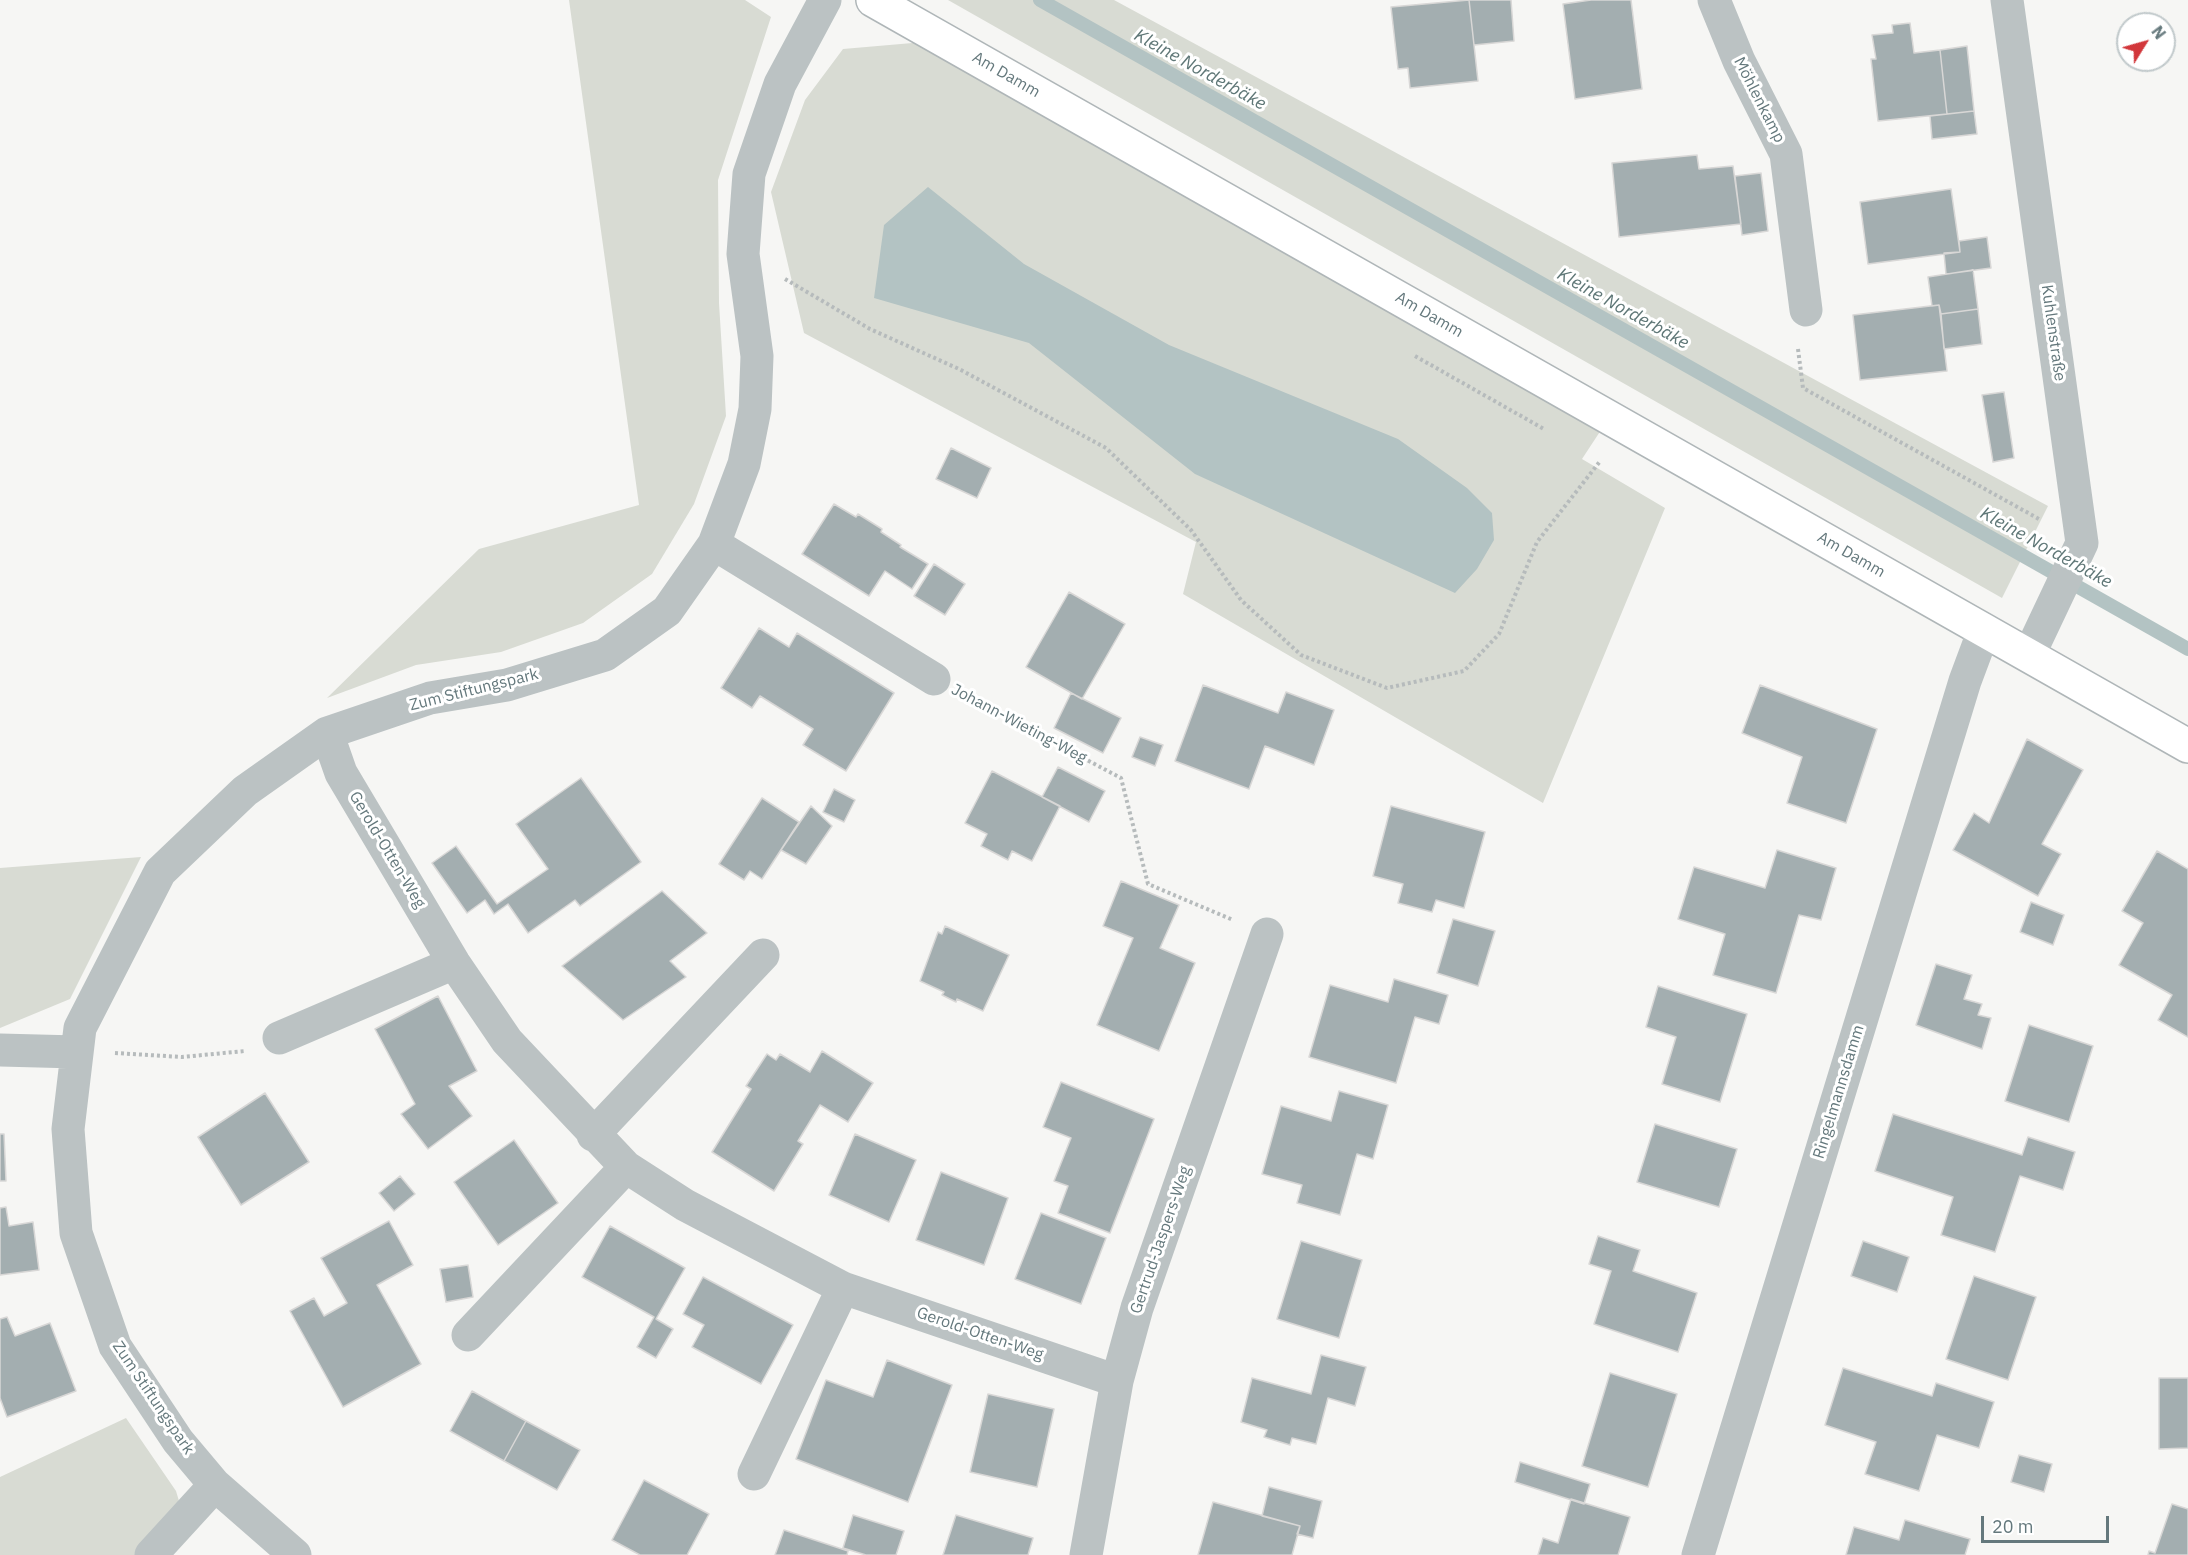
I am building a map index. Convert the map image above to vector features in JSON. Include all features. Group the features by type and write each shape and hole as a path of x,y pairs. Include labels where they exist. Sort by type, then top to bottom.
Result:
{"main road":[{"name":"Am Damm","path":"873,0 1984,630"},
{"path":"1984,630 2188,746"}],"street":[{"name":"Zum Stiftungspark","path":"295,1555 215,1485 178,1441 115,1346 76,1233 68,1129 80,1028 160,872 245,791 327,733 430,698 507,685 605,655 668,611 714,544 744,464 755,409 757,356 743,254 749,174 780,84 825,0"},
{"name":"Möhlenkamp","path":"1714,0 1739,61 1786,154 1806,310"},
{"name":"Kuhlenstraße","path":"2007,0 2079,551"},
{"name":"Johann-Wieting-Weg","path":"714,544 934,679"},
{"path":"2029,655 2079,551"},
{"name":"Ringelmannsdamm","path":"1698,1555 1971,661 1984,630"},
{"name":"Gerold-Otten-Weg","path":"327,733 341,773 454,963 507,1041 593,1135 626,1167 685,1205 843,1288 1117,1381"},
{"name":"Gertrud-Jaspers-Weg","path":"1086,1555 1117,1381 1137,1308 1267,934"},
{"path":"593,1135 763,955"},
{"path":"279,1038 454,963"},
{"path":"0,1050 77,1052"},
{"path":"468,1335 626,1167"},
{"path":"754,1474 843,1288"},
{"path":"151,1555 215,1485"}],"path":[{"path":"743,254 870,329 959,369 1106,448 1191,530 1241,600 1300,655 1387,688 1464,671 1499,634 1537,542 1601,460"},
{"path":"1806,310 1795,316 1803,388 2079,551"},
{"name":"Johann-Wieting-Weg","path":"934,679 1121,778 1148,884 1267,934"},
{"path":"77,1052 211,1056 244,1051 279,1038"}],"shaded area":[{"path":"569,0 745,0 771,17 718,180 719,303 726,416 694,504 652,574 583,623 501,652 416,665 327,698 479,549 639,505"},
{"path":"948,0 1114,0 2048,506 2002,598"},
{"path":"924,42 1603,427 1582,459 1665,508 1543,803 1183,594 1196,542 804,333 771,192 805,100 843,49"},
{"path":"928,187 1024,264 1169,345 1398,439 1467,488 1492,513 1494,540 1477,569 1455,593 1195,474 1029,343 874,298 884,225"},
{"path":"141,857 70,999 0,1028 0,868"},
{"path":"126,1418 176,1491 185,1521 172,1555 0,1555 0,1477"}],"building":[{"path":"1469,0 1478,81 1410,88 1408,68 1398,69 1391,7"},
{"path":"1469,0 1511,0 1514,41 1474,45"},
{"path":"1591,0 1631,0 1642,89 1575,99 1563,4"},
{"path":"1910,23 1914,53 1940,50 1947,114 1878,121 1871,59 1876,59 1872,35 1893,33 1892,25"},
{"path":"1967,46 1974,111 1947,114 1940,50"},
{"path":"1974,111 1977,134 1932,139 1930,116"},
{"path":"1697,155 1699,169 1733,166 1741,224 1619,237 1612,163"},
{"path":"1761,173 1768,231 1742,235 1735,176"},
{"path":"1951,189 1960,252 1868,264 1860,202"},
{"path":"1987,237 1991,268 1946,274 1944,253 1960,252 1959,241"},
{"path":"1973,270 1978,309 1941,314 1939,305 1932,306 1928,277"},
{"path":"1939,305 1947,371 1860,380 1853,315"},
{"path":"1978,309 1982,344 1944,349 1941,314"},
{"path":"2004,392 2014,458 1993,462 1982,395"},
{"path":"951,448 991,468 977,498 936,479"},
{"path":"834,504 856,517 858,514 882,529 881,532 901,545 900,547 928,564 912,589 885,571 869,596 802,554"},
{"path":"934,564 965,584 945,615 914,596"},
{"path":"1069,592 1125,624 1082,699 1026,667"},
{"path":"759,628 789,647 797,633 894,693 846,771 803,745 813,729 760,696 752,708 721,688"},
{"path":"1203,685 1278,713 1286,692 1334,710 1314,765 1265,746 1249,789 1175,761"},
{"path":"1760,685 1877,729 1846,823 1787,803 1802,757 1742,733"},
{"path":"1071,693 1121,718 1103,753 1054,728"},
{"path":"1140,737 1163,745 1155,766 1132,757"},
{"path":"2027,739 2083,770 2042,844 2061,854 2038,896 1953,850 1974,813 1989,823"},
{"path":"1058,767 1105,791 1089,822 1042,797"},
{"path":"992,771 1060,806 1032,861 1012,851 1008,860 981,846 987,834 965,823"},
{"path":"581,778 641,862 580,906 575,900 528,933 508,904 494,914 485,900 467,913 432,863 456,846 497,904 548,869 516,824"},
{"path":"834,789 855,800 844,822 823,812"},
{"path":"762,798 799,822 762,879 750,871 744,880 719,864"},
{"path":"811,806 832,826 806,864 781,850"},
{"path":"1391,806 1485,832 1464,908 1436,900 1432,912 1398,903 1403,884 1373,876"},
{"path":"1777,850 1836,868 1821,920 1799,915 1776,993 1713,975 1725,934 1678,919 1694,867 1765,888"},
{"path":"2157,851 2188,869 2188,1037 2158,1020 2172,995 2119,965 2143,923 2122,911"},
{"path":"1121,881 1179,905 1160,948 1195,963 1159,1051 1097,1025 1133,938 1103,926"},
{"path":"662,891 707,933 670,961 686,977 623,1020 562,966"},
{"path":"2031,902 2064,915 2053,945 2020,932"},
{"path":"1453,919 1495,931 1478,986 1437,973"},
{"path":"945,926 1009,955 983,1011 957,999 956,1002 942,995 944,992 920,981 938,932 942,934"},
{"path":"1936,964 1972,975 1964,999 1982,1004 1978,1015 1991,1018 1982,1049 1916,1025"},
{"path":"1394,979 1448,995 1439,1024 1415,1017 1396,1083 1309,1057 1330,985 1388,1002"},
{"path":"1658,986 1747,1014 1720,1102 1662,1084 1676,1037 1646,1027"},
{"path":"438,996 477,1071 449,1086 472,1116 428,1149 401,1114 415,1104 375,1029"},
{"path":"2029,1025 2093,1046 2069,1122 2005,1101"},
{"path":"822,1051 873,1083 848,1122 820,1105 798,1141 803,1144 774,1191 712,1152 751,1089 746,1086 767,1054 776,1060 780,1054 810,1072"},
{"path":"1061,1082 1154,1119 1110,1233 1058,1213 1068,1186 1054,1181 1071,1138 1043,1127"},
{"path":"1339,1091 1388,1105 1373,1159 1357,1154 1340,1215 1297,1203 1302,1185 1262,1174 1281,1106 1331,1121"},
{"path":"265,1093 309,1162 241,1205 198,1137"},
{"path":"1893,1114 2022,1155 2028,1137 2075,1152 2063,1190 2020,1176 1995,1252 1941,1235 1953,1197 1875,1171"},
{"path":"1655,1124 1737,1149 1719,1207 1637,1182"},
{"path":"0,1134 4,1134 6,1181 0,1181"},
{"path":"855,1134 916,1160 889,1222 829,1195"},
{"path":"514,1140 558,1203 498,1245 454,1182"},
{"path":"941,1172 1008,1198 984,1265 916,1240"},
{"path":"400,1176 415,1194 394,1211 379,1193"},
{"path":"6,1207 9,1226 33,1222 39,1270 0,1275 0,1208"},
{"path":"1041,1213 1106,1238 1081,1304 1015,1279"},
{"path":"389,1221 413,1265 377,1285 421,1364 343,1407 290,1311 314,1298 324,1316 347,1303 321,1258"},
{"path":"610,1226 685,1268 656,1319 673,1329 656,1358 637,1347 654,1317 582,1277"},
{"path":"1598,1236 1640,1250 1633,1271 1697,1293 1678,1352 1594,1324 1611,1271 1589,1264"},
{"path":"1301,1241 1362,1260 1339,1338 1277,1319"},
{"path":"1863,1241 1909,1257 1897,1292 1851,1276"},
{"path":"468,1265 473,1297 446,1302 440,1269"},
{"path":"1974,1276 2036,1297 2008,1380 1946,1359"},
{"path":"703,1277 793,1325 761,1384 692,1347 704,1325 683,1314"},
{"path":"7,1317 15,1336 50,1323 76,1391 7,1417 0,1398 0,1319"},
{"path":"1321,1355 1366,1367 1355,1406 1328,1398 1316,1444 1292,1438 1290,1445 1264,1437 1267,1430 1241,1422 1252,1378 1311,1394"},
{"path":"887,1360 952,1385 908,1502 796,1459 826,1380 873,1397"},
{"path":"1843,1368 1932,1396 1936,1383 1994,1402 1979,1448 1937,1435 1919,1491 1865,1474 1876,1442 1825,1425"},
{"path":"1610,1373 1677,1394 1648,1487 1582,1466"},
{"path":"2159,1378 2188,1378 2188,1448 2159,1449"},
{"path":"472,1391 526,1421 504,1461 450,1431"},
{"path":"988,1394 1054,1409 1037,1487 970,1472"},
{"path":"526,1421 580,1450 557,1490 504,1461"},
{"path":"2019,1455 2052,1464 2044,1492 2011,1482"},
{"path":"1520,1462 1590,1484 1584,1504 1515,1482"},
{"path":"644,1480 709,1514 687,1555 640,1555 612,1540"},
{"path":"1269,1487 1322,1501 1313,1538 1297,1534 1300,1526 1262,1516"},
{"path":"1571,1499 1630,1517 1618,1555 1538,1555 1543,1538 1558,1543"},
{"path":"1213,1502 1300,1526 1292,1555 1198,1555"},
{"path":"2172,1504 2188,1509 2188,1555 2148,1555 2149,1551 2155,1553"},
{"path":"853,1515 904,1531 896,1555 866,1555 843,1548"},
{"path":"956,1515 1033,1538 1028,1555 943,1555"},
{"path":"1905,1520 1970,1539 1965,1555 1846,1555 1854,1527 1899,1540"},
{"path":"784,1530 848,1551 847,1555 775,1555"}],"waterway":[{"name":"Kleine Norderbäke","path":"1040,0 2188,649"}]}
